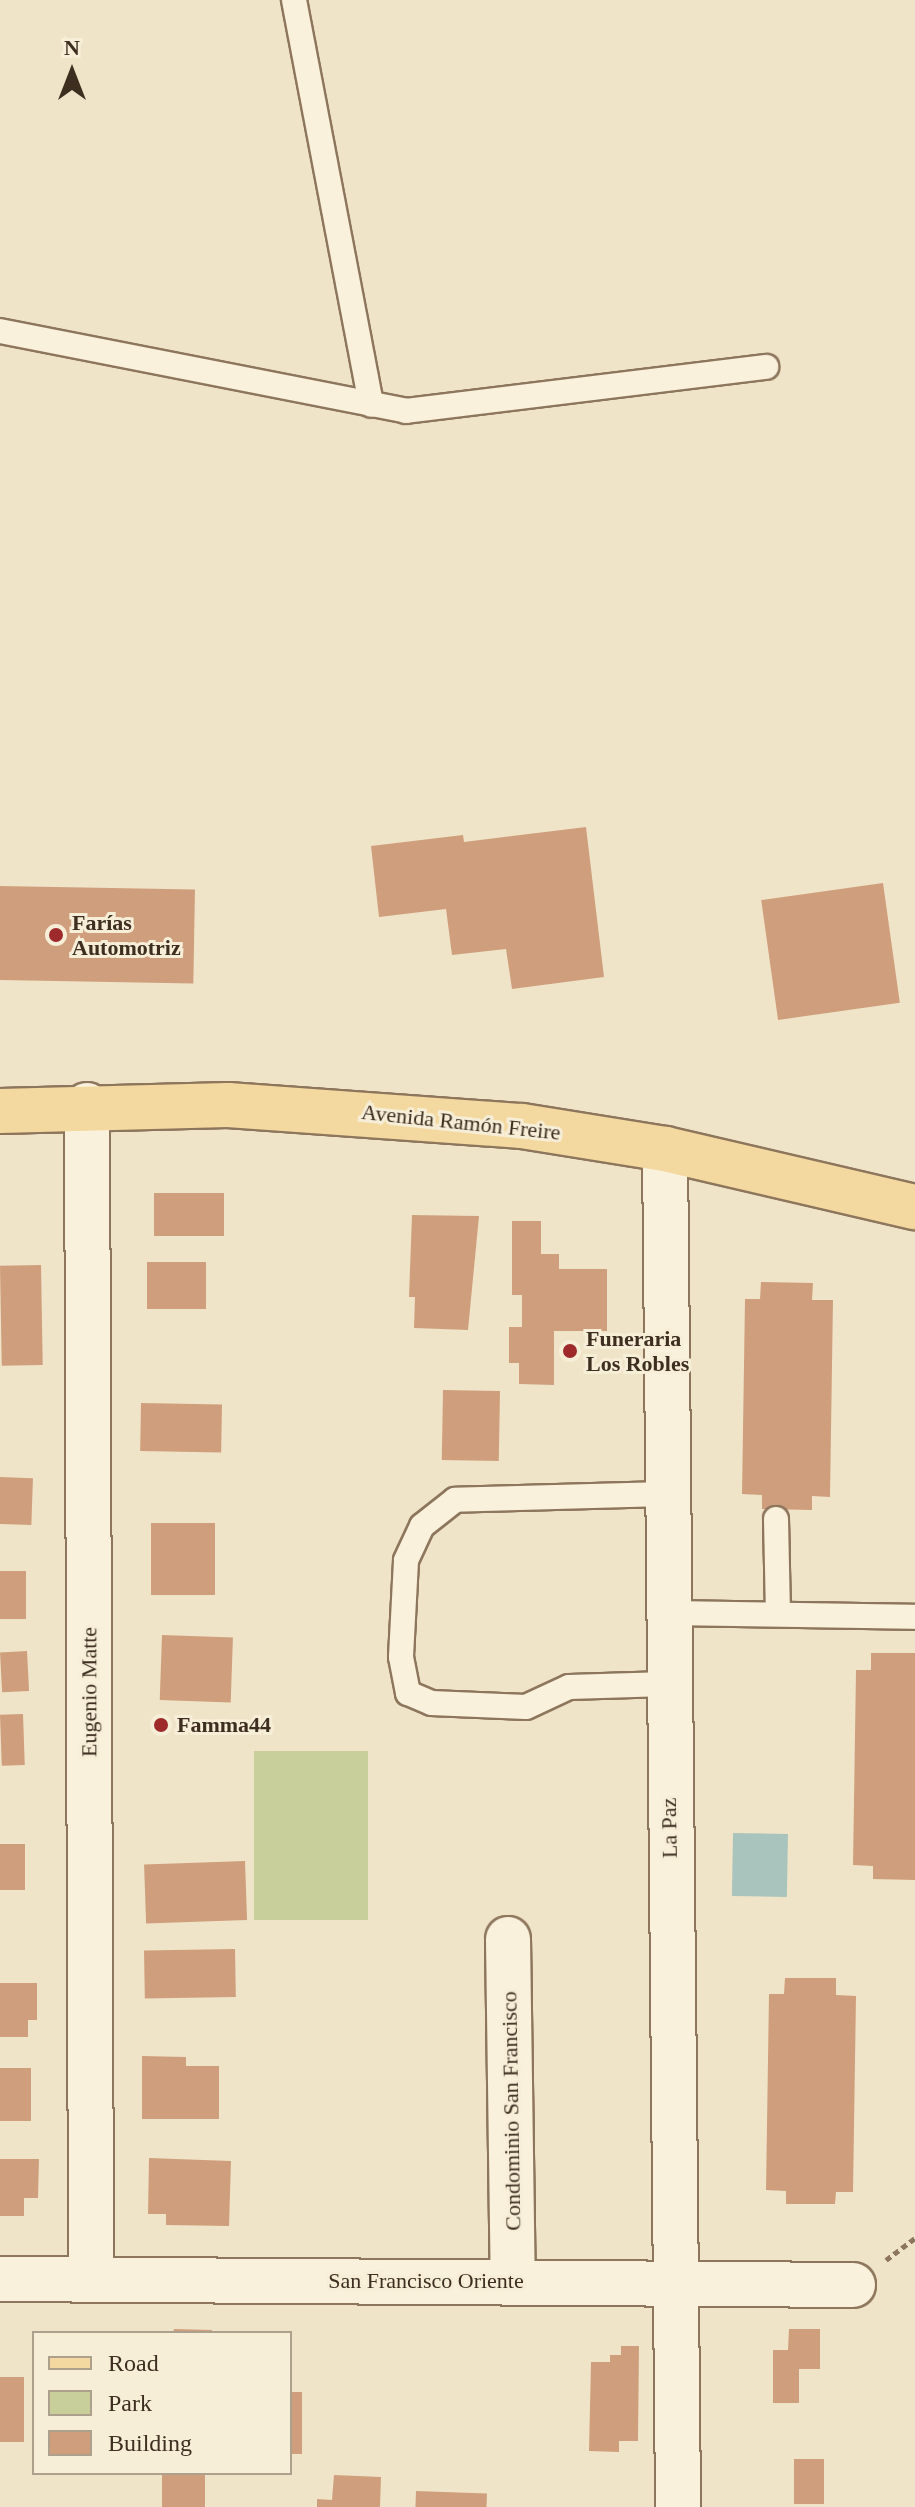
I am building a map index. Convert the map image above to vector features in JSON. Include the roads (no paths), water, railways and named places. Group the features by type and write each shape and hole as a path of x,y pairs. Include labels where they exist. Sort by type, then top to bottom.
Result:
{"main road":[{"name":"Avenida Ramón Freire","path":"0,1111 87,1105 366,1111 522,1126 665,1149 915,1207"}],"street":[{"name":"Eugenio Matte","path":"87,1105 91,2279"},
{"name":"La Paz","path":"665,1149 666,1613 678,2507"},
{"name":"Condominio San Francisco","path":"508,1939 513,2282"},
{"name":"San Francisco Oriente","path":"0,2279 676,2281 853,2285"}],"lane":[{"path":"294,0 371,405"},
{"path":"0,331 406,411 766,367"},
{"path":"665,1494 455,1500 422,1526 406,1561 401,1657 408,1693 431,1703 526,1707 569,1687 667,1684"},
{"path":"776,1519 778,1613"},
{"path":"666,1613 915,1617"}],"water":[{"path":"733,1833 788,1834 787,1897 732,1896"}],"place":[{"name":"Farías Automotriz","path":"56,935"},
{"name":"Funeraria Los Robles","path":"570,1351"},
{"name":"Famma44","path":"161,1725"}]}
